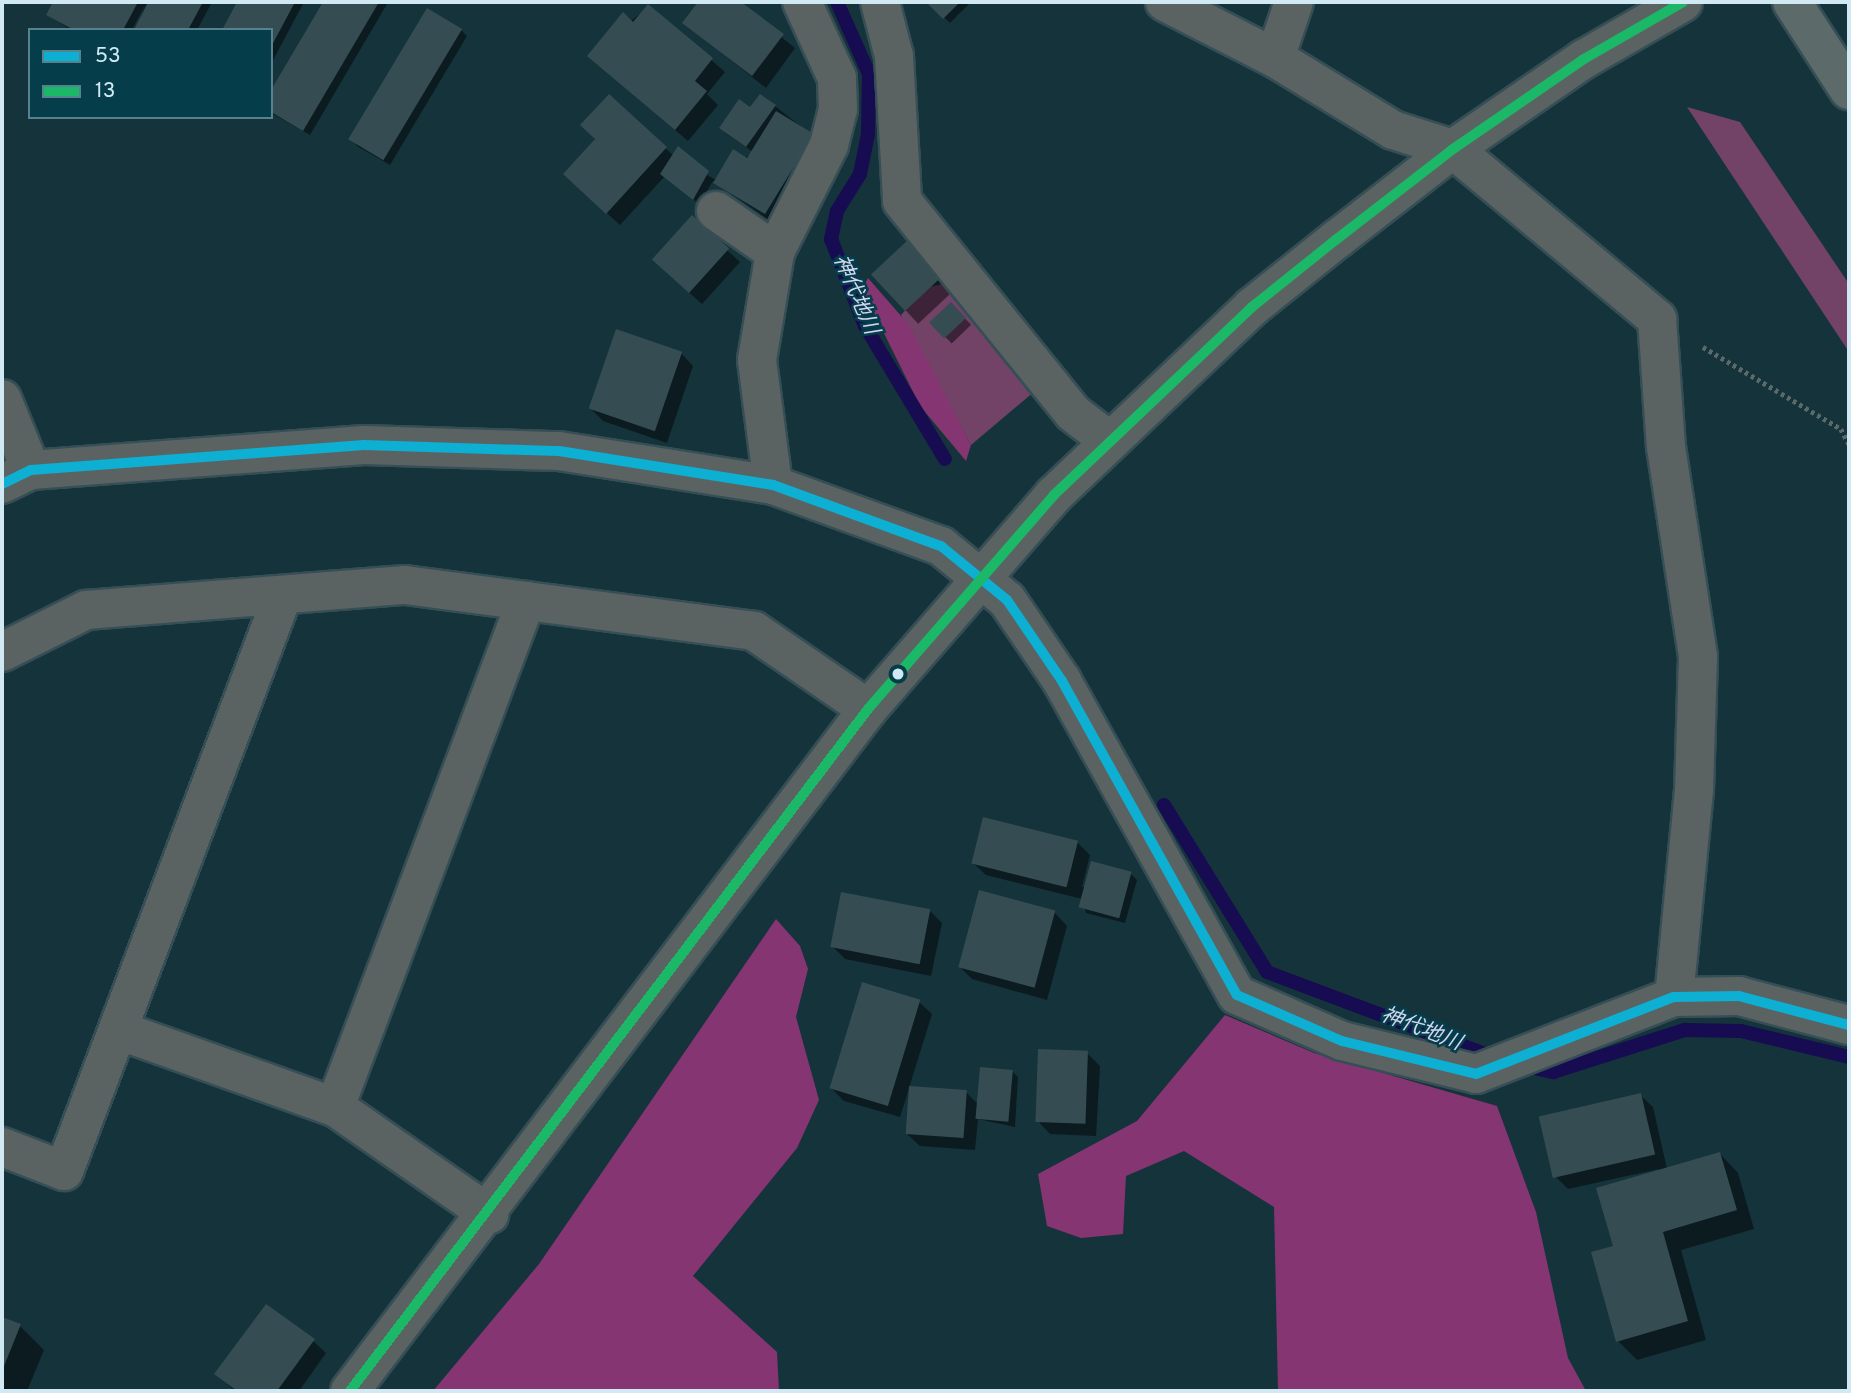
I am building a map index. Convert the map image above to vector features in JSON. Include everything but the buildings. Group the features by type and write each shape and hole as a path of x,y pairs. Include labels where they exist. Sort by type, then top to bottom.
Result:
{"main road":[{"path":"1792,2 1849,90"}],"street":[{"path":"773,485 757,360 775,252 829,145 838,109 837,78 803,2"},
{"path":"880,2 894,56 902,201 1073,413 1107,439"},
{"path":"1165,2 1275,58 1393,130 1453,149 1657,319 1666,447 1698,657 1694,790 1674,997"},
{"path":"1275,58 1294,2"},
{"path":"350,1391 489,1214 868,709 982,573 1107,439 1252,307 1453,149 1584,59 1683,2"},
{"path":"716,211 775,252"},
{"path":"2,399 17,477 364,445 559,452 773,485 941,546 982,573 1062,681 1237,995 1342,1041 1476,1074 1674,997 1739,996 1849,1026"},
{"path":"2,652 86,610 282,597 405,585 754,631 868,709"},
{"path":"2,1147 64,1171 121,1031 282,597"},
{"path":"335,1107 526,601"},
{"path":"121,1031 335,1107 489,1214"}],"path":[{"path":"1657,319 1841,429 1849,444"}],"shaded area":[{"path":"1687,107 1740,122 1849,284 1849,352"},
{"path":"868,278 909,325 971,445 966,461 920,406 862,289"},
{"path":"953,281 1035,391 971,445 901,315 926,288"},
{"path":"776,919 800,946 808,969 796,1017 819,1100 797,1148 693,1276 777,1352 779,1391 433,1391 539,1264"},
{"path":"1225,1015 1314,1053 1497,1106 1536,1212 1568,1358 1586,1391 1278,1391 1274,1207 1184,1151 1126,1176 1123,1234 1081,1238 1047,1226 1038,1174 1137,1121"}],"waterway":[{"name":"神代地川","path":"837,2 869,74 868,134 860,174 837,211 831,239 865,326 945,459"},
{"name":"神代地川","path":"1164,805 1267,972 1496,1058"},
{"name":"神代地川","path":"1522,1065 1553,1072 1685,1030 1741,1031 1849,1057"}],"transit line":[{"name":"13","path":"350,1391 868,709 1054,495 1252,307 1337,239 1453,149 1584,59 1683,2"},
{"name":"53","path":"2,484 31,470 364,445 559,451 773,485 941,546 1007,600 1062,681 1237,995 1342,1041 1476,1074 1674,997 1739,996 1849,1025"}]}
